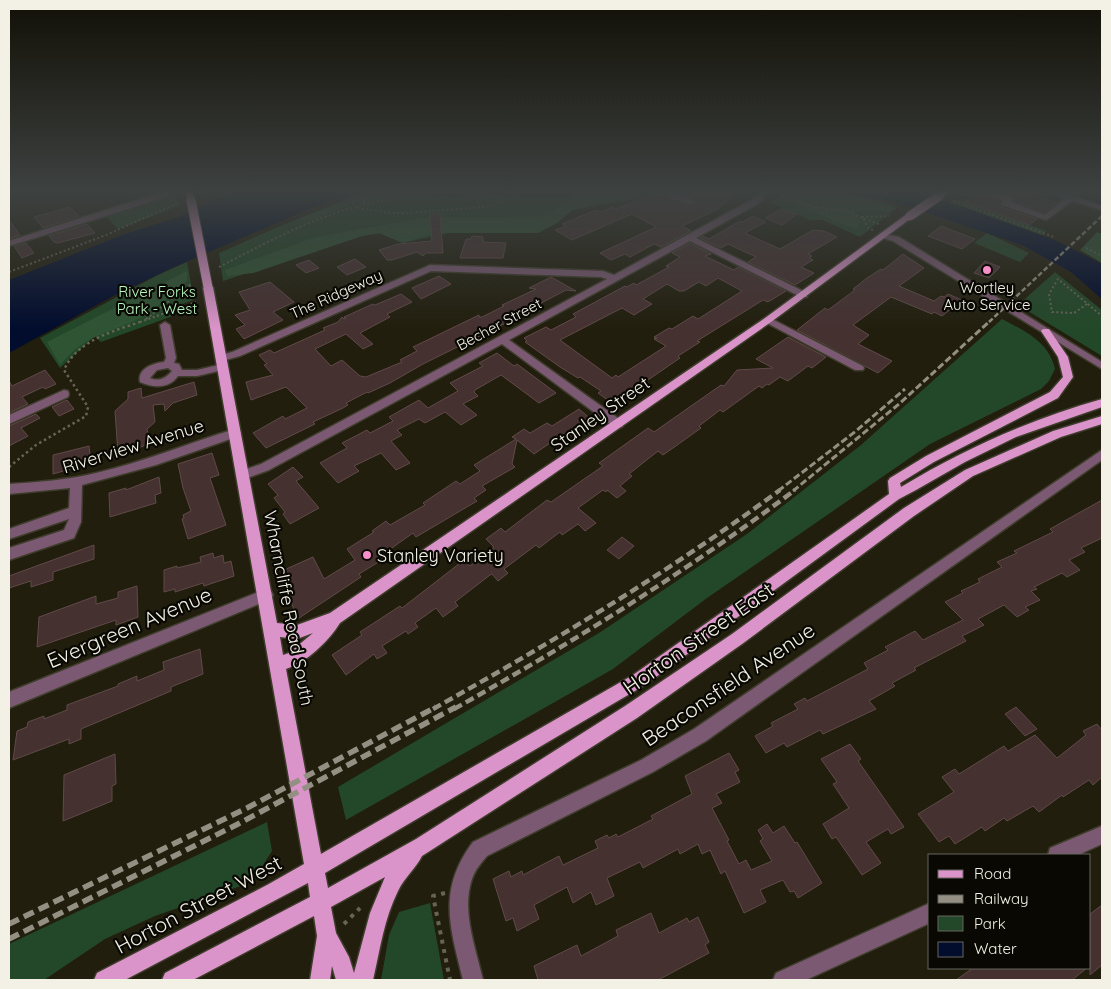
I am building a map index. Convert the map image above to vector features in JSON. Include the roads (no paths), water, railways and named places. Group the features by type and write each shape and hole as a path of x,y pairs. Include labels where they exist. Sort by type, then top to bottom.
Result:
{"main road":[{"name":"Wharncliffe Road South","path":"198,237 322,903 327,936 320,980"},
{"name":"Stanley Street","path":"278,664 294,659 335,618 804,295 871,237"},
{"path":"895,496 894,481 930,458 1054,395 1068,377 1063,357 1046,332"},
{"name":"Horton Street East","path":"314,868 639,680 895,496 986,446 1030,427 1102,403"},
{"name":"Horton Street East","path":"322,903 422,845 632,712 738,639 909,512 969,473 1056,434 1102,420"},
{"name":"Stanley Street","path":"271,629 297,632 335,618"},
{"path":"363,980 380,908 396,877 422,845"},
{"name":"Horton Street West","path":"104,980 274,892 314,868"},
{"path":"172,980 322,903"},
{"name":"Wharncliffe Road South","path":"327,936 342,964 346,980"}],"street":[{"path":"9,244 30,237"},
{"path":"893,237 1101,365"},
{"name":"Becher Street","path":"242,475 265,467 690,238"},
{"path":"690,238 804,295"},
{"name":"The Ridgeway","path":"168,365 159,366 148,372 144,377 146,382 160,384 170,380 176,374 198,373 222,363 236,354 430,268 603,274 614,279"},
{"path":"768,320 859,368"},
{"path":"165,325 171,358 168,365 176,368 176,374"},
{"path":"502,339 618,424"},
{"path":"9,420 64,394"},
{"name":"Riverview Avenue","path":"9,489 38,489 76,484 236,433"},
{"name":"Beaconsfield Avenue","path":"473,980 457,903 459,889 468,863 480,849 647,766 700,735 1102,454"},
{"path":"9,554 67,536 73,529 76,511 76,484"},
{"path":"9,534 76,511"},
{"name":"Evergreen Avenue","path":"9,700 266,595"},
{"path":"1059,854 1102,835"},
{"path":"784,980 928,915"}],"water":[{"path":"117,237 244,237 117,294 9,353 9,280"},
{"path":"999,237 1046,237 1102,264 1102,299 1071,272 1022,245"}],"railway":[{"path":"989,322 1079,237"},
{"path":"793,491 899,404 990,321"},
{"path":"778,491 856,431 905,389"},
{"path":"433,709 610,605 696,549 780,490"},
{"path":"454,709 628,605 713,549 795,490"},
{"path":"9,924 247,808 436,707"},
{"path":"9,939 238,824 456,707"}],"place":[{"name":"Wortley Auto Service","path":"987,270"},
{"name":"Stanley Variety","path":"367,555"}],"park label":[{"name":"River Forks Park - West","path":"157,300"}]}
